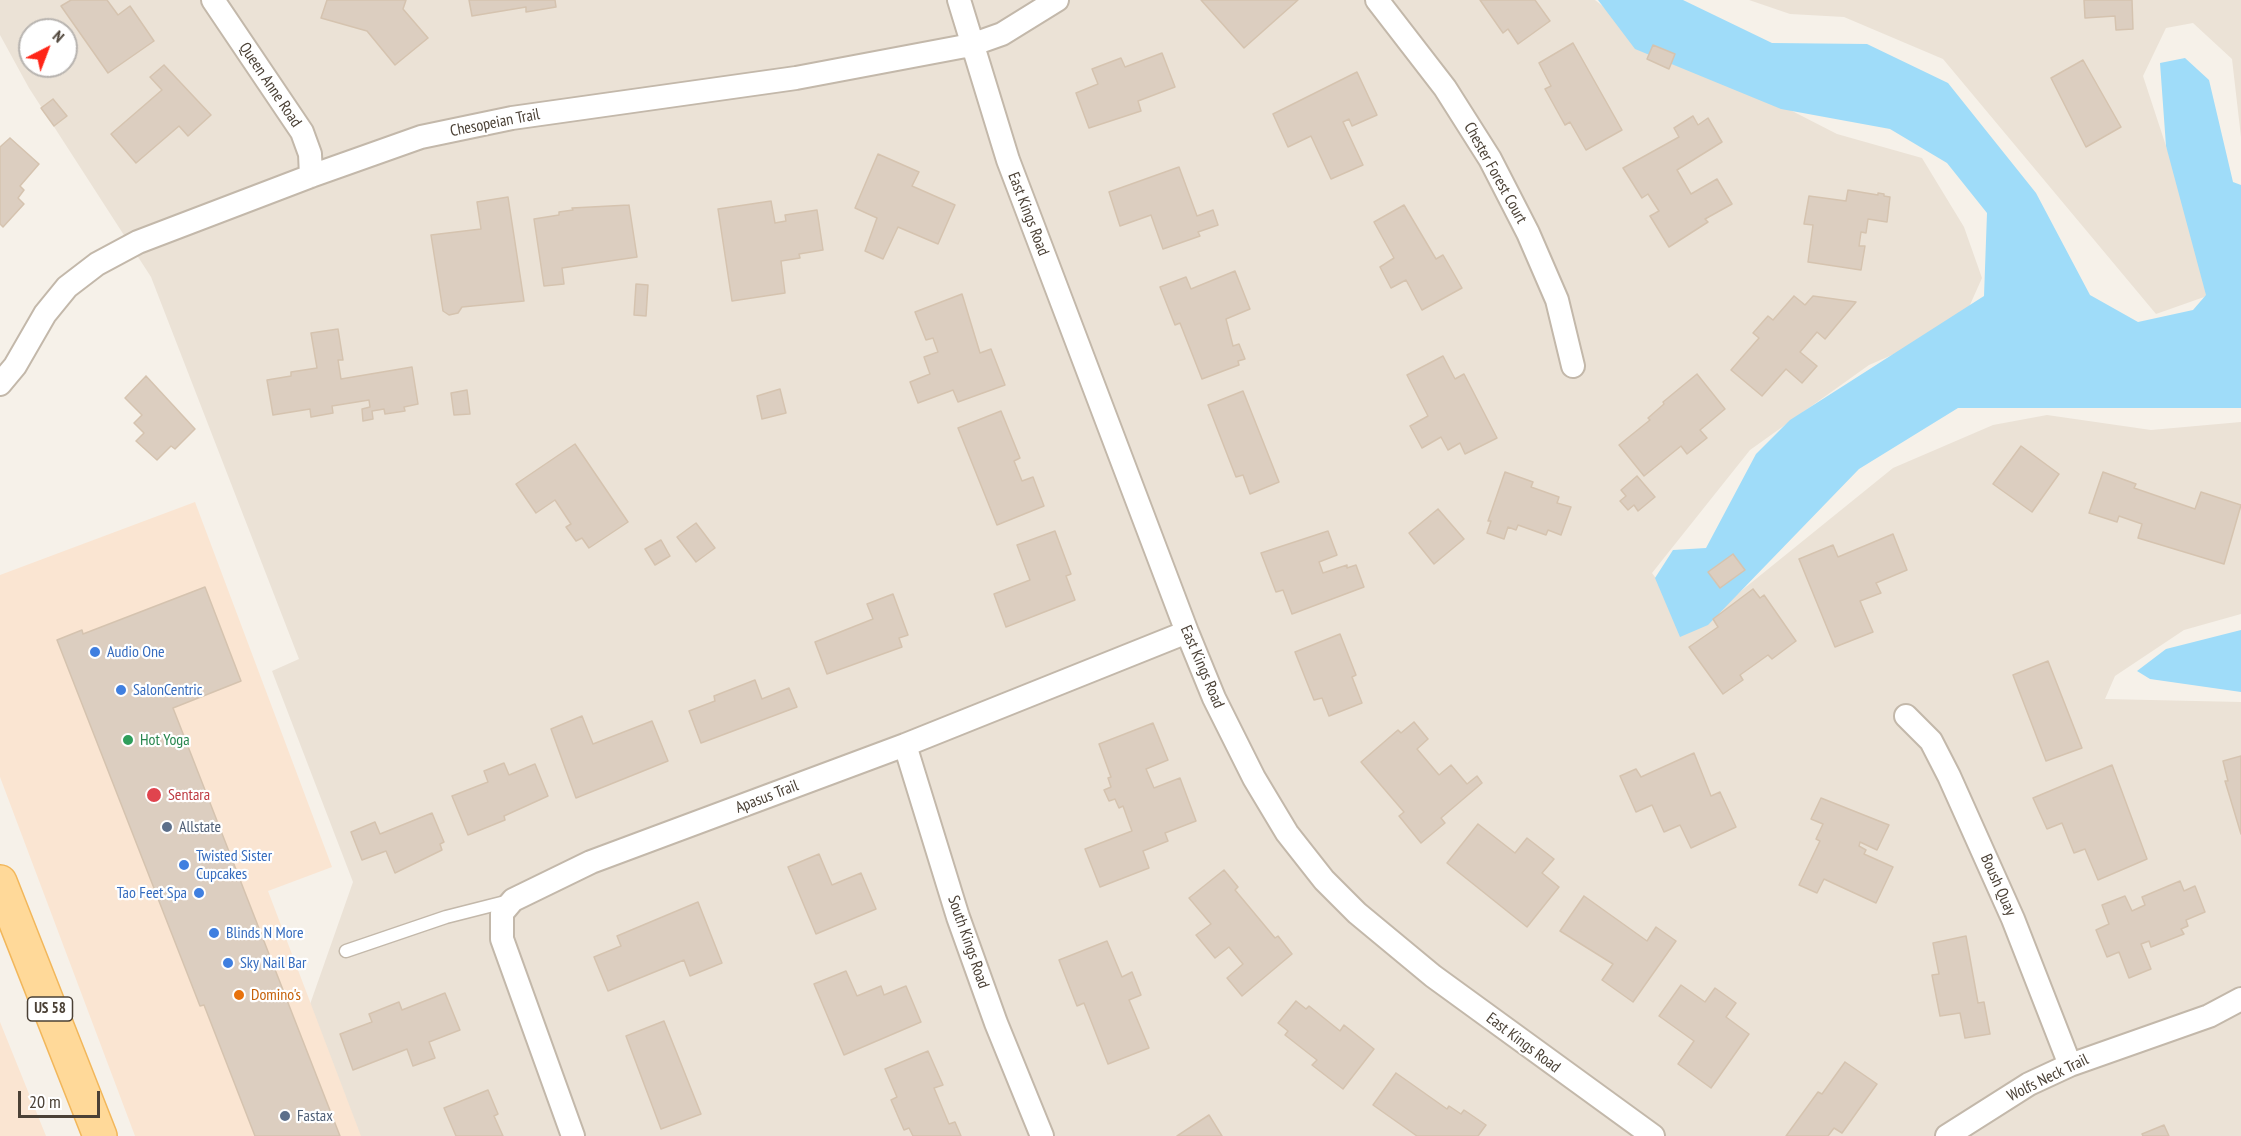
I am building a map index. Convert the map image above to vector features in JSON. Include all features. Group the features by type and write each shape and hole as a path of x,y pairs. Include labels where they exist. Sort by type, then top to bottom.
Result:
{"main road":[{"name":"US 58","path":"0,882 100,1136"}],"street":[{"name":"Queen Anne Road","path":"213,0 302,132 310,154 311,176"},
{"name":"East Kings Road","path":"959,0 1008,160 1187,632 1214,698 1254,778 1287,833 1324,880 1357,913 1433,976 1653,1136"},
{"name":"Chesopeian Trail","path":"0,384 15,366 45,314 67,286 97,264 138,242 311,176 421,137 512,118 796,78 971,45 1002,34 1057,0"},
{"name":"Chester Forest Court","path":"1377,0 1445,88 1490,159 1528,233 1557,300 1573,366"},
{"name":"Apasus Trail","path":"513,900 591,862 905,745 1187,632"},
{"name":"Boush Quay","path":"1906,716 1931,741 1949,776 2013,919 2070,1065"},
{"name":"South Kings Road","path":"905,745 958,917 996,1023 1042,1136"},
{"path":"513,900 502,913 502,939 573,1136"},
{"name":"Wolfs Neck Trail","path":"1947,1136 2029,1084 2070,1065 2209,1016 2241,999"}],"lane":[{"path":"346,951 446,917 513,900"}],"shaded area":[{"path":"0,0 1595,0 1630,28 1837,134 1922,158 1964,227 1982,278 1961,325 1869,365 1750,450 1652,573 1694,629 1893,468 1993,425 2047,415 2151,430 2241,422 2241,614 2184,630 2115,676 2105,699 2241,702 2241,1136 357,1136 308,1010 353,882 272,671 299,659 151,277 24,78 78,78 78,18 18,18 18,68 0,35"},
{"path":"1749,0 2241,0 2241,137 2232,59 2193,23 2166,28 2143,76 2166,146 2224,290 2156,314 1943,59 1844,17 1790,14"},
{"path":"195,502 332,867 268,891 361,1136 135,1136 0,777 0,575"},
{"path":"0,1022 46,1136 0,1136"}],"water":[{"path":"1598,0 1683,0 1772,43 1867,44 1948,83 2036,193 2090,295 2138,322 2193,310 2206,295 2166,146 2160,63 2185,58 2209,80 2233,182 2241,185 2241,408 1958,408 1859,469 1708,625 1680,637 1655,578 1673,550 1706,548 1756,454 1790,420 1984,296 1987,213 1947,163 1890,129 1781,109 1635,49"},
{"path":"2241,630 2241,692 2150,679 2137,671 2166,649"}],"building":[{"path":"71,0 107,0 118,15 130,6 154,41 108,73 78,30 78,18 69,18 61,6"},
{"path":"327,0 406,0 403,9 428,38 395,65 367,31 321,18"},
{"path":"469,0 555,0 556,7 526,12 526,7 472,16"},
{"path":"1201,0 1298,0 1244,48"},
{"path":"1480,0 1535,0 1550,21 1518,44 1508,29 1503,33"},
{"path":"2084,0 2132,0 2133,29 2116,30 2115,16 2085,18"},
{"path":"1573,43 1622,130 1586,150 1570,122 1565,125 1545,89 1551,86 1539,63"},
{"path":"1653,45 1675,54 1669,69 1647,59"},
{"path":"1162,53 1175,87 1138,101 1141,111 1089,128 1076,93 1098,84 1092,69 1121,58 1125,67"},
{"path":"2083,60 2121,127 2086,147 2051,78"},
{"path":"164,65 211,115 188,136 179,126 136,163 111,134 162,90 150,77"},
{"path":"1357,72 1377,115 1352,126 1349,119 1343,122 1363,165 1331,179 1311,136 1288,147 1273,114"},
{"path":"53,99 67,116 54,126 41,108"},
{"path":"1693,116 1698,125 1708,118 1722,142 1677,170 1691,194 1717,179 1732,204 1705,219 1708,222 1669,247 1650,216 1659,211 1648,194 1642,198 1623,168 1679,137 1674,128"},
{"path":"10,138 39,164 20,186 24,190 18,198 24,204 3,227 0,224 0,147"},
{"path":"878,154 919,172 912,186 955,205 938,244 898,227 883,259 865,251 877,218 855,208"},
{"path":"1179,167 1197,216 1213,210 1218,225 1198,232 1200,236 1163,249 1151,215 1120,226 1109,192"},
{"path":"1848,190 1884,194 1890,197 1887,222 1868,219 1866,233 1861,232 1859,246 1865,246 1861,270 1808,262 1813,225 1804,224 1809,196 1846,201"},
{"path":"508,197 524,301 462,307 458,313 449,315 443,311 431,235 481,229 477,202"},
{"path":"771,201 775,223 786,221 785,215 817,210 823,250 799,254 800,258 781,261 785,293 732,301 718,209"},
{"path":"629,205 637,257 562,268 564,284 544,286 534,219 559,215 559,212 573,210 572,208"},
{"path":"1404,205 1436,259 1443,255 1462,288 1422,310 1406,280 1391,288 1380,267 1394,258 1374,222"},
{"path":"1235,271 1250,309 1226,319 1233,346 1239,344 1245,359 1238,361 1239,365 1202,379 1180,323 1175,325 1160,287 1186,277 1191,289"},
{"path":"636,284 648,285 646,316 634,315"},
{"path":"962,294 980,353 991,349 1005,385 958,402 953,390 918,403 910,382 930,374 924,357 938,352 933,338 926,340 915,312"},
{"path":"1794,296 1805,305 1813,296 1856,302 1825,339 1817,332 1800,352 1817,366 1802,383 1786,369 1762,396 1731,370 1759,338 1753,333 1768,316 1773,320"},
{"path":"338,329 343,360 338,360 341,379 412,367 418,404 404,407 405,411 385,414 384,409 372,411 373,419 363,421 362,409 370,407 369,400 332,406 333,413 311,417 310,409 273,415 267,380 291,376 291,372 317,368 311,333"},
{"path":"1443,356 1455,379 1464,374 1497,438 1465,454 1460,443 1448,450 1441,437 1422,448 1410,426 1428,416 1407,375"},
{"path":"1697,374 1725,409 1700,430 1707,438 1687,454 1681,446 1644,476 1619,445 1650,420 1648,418 1664,404 1663,402"},
{"path":"146,376 195,429 175,449 171,446 157,460 136,441 144,433 134,423 142,415 125,398"},
{"path":"780,389 786,413 762,419 757,396"},
{"path":"467,390 470,414 454,415 451,393"},
{"path":"1243,391 1279,482 1250,494 1243,475 1236,477 1208,405"},
{"path":"1001,411 1020,458 1014,461 1022,481 1033,477 1044,506 997,525 958,428"},
{"path":"575,444 628,522 589,548 582,538 576,541 566,527 571,524 555,500 536,513 516,484"},
{"path":"2021,446 2059,474 2032,512 1993,484"},
{"path":"1505,472 1533,482 1531,487 1559,497 1557,503 1571,507 1561,535 1548,530 1546,535 1518,525 1516,530 1508,527 1504,539 1487,533 1491,521 1488,521"},
{"path":"2103,472 2136,484 2134,488 2195,509 2201,492 2241,505 2224,564 2138,538 2142,524 2119,516 2117,522 2089,513"},
{"path":"1637,476 1655,497 1638,511 1634,505 1628,510 1620,501 1626,496 1621,490"},
{"path":"1438,509 1464,539 1434,564 1409,533"},
{"path":"696,523 715,548 696,562 677,537"},
{"path":"1055,531 1071,574 1066,576 1075,600 1006,627 994,594 1030,580 1017,545"},
{"path":"1328,531 1337,555 1319,562 1323,573 1347,565 1347,568 1356,565 1364,587 1292,614 1283,590 1276,592 1261,553"},
{"path":"1893,534 1907,570 1876,583 1881,593 1860,601 1873,632 1835,647 1799,559 1833,545 1838,557"},
{"path":"661,540 670,556 655,565 645,549"},
{"path":"1733,554 1745,570 1720,588 1708,572"},
{"path":"205,587 241,681 173,708 340,1136 255,1136 204,1005 200,1006 57,640 82,630 83,634"},
{"path":"1753,589 1760,598 1764,595 1796,641 1772,659 1768,655 1740,675 1743,680 1723,694 1689,647 1718,627 1713,619"},
{"path":"893,594 908,635 899,638 902,647 827,674 815,642 873,619 867,604"},
{"path":"1340,634 1356,675 1352,677 1362,703 1329,716 1322,698 1314,700 1295,652"},
{"path":"2048,661 2082,748 2046,761 2013,675"},
{"path":"755,680 762,699 789,688 797,707 701,743 689,711 715,701 714,696"},
{"path":"582,716 593,744 652,721 668,761 576,798 551,729"},
{"path":"1414,722 1428,739 1417,749 1439,775 1451,765 1467,784 1477,776 1482,783 1441,818 1445,823 1421,843 1399,816 1404,812 1361,762 1398,730 1401,733"},
{"path":"1153,723 1168,760 1146,769 1154,788 1180,778 1196,821 1165,833 1168,841 1143,851 1149,868 1100,887 1085,849 1132,831 1123,806 1119,808 1115,799 1109,801 1104,790 1111,787 1108,778 1111,777 1099,744"},
{"path":"1694,753 1711,796 1720,792 1736,827 1691,848 1680,825 1664,832 1652,805 1636,812 1620,776 1636,769 1641,777"},
{"path":"2241,756 2241,834 2225,781 2228,781 2223,761"},
{"path":"504,763 509,775 535,764 548,796 504,816 505,820 468,835 452,796 488,782 484,771"},
{"path":"2112,765 2147,859 2098,880 2085,849 2074,853 2062,823 2047,829 2033,798"},
{"path":"1821,798 1889,825 1877,850 1860,842 1859,846 1866,850 1864,854 1893,867 1876,903 1824,879 1817,893 1799,885 1820,841 1816,839 1823,824 1811,819"},
{"path":"432,813 444,842 440,844 442,850 395,873 386,851 362,860 351,832 375,822 380,834"},
{"path":"1478,824 1515,853 1527,838 1554,859 1542,873 1559,887 1527,927 1447,863"},
{"path":"819,854 832,885 861,873 876,909 816,934 788,867"},
{"path":"1224,870 1238,887 1235,890 1275,938 1278,936 1292,954 1242,996 1227,978 1243,964 1229,947 1215,958 1196,935 1211,924 1189,898"},
{"path":"2180,881 2184,891 2195,886 2205,912 2186,920 2188,926 2181,929 2184,934 2151,947 2149,941 2141,944 2151,969 2129,978 2119,952 2107,957 2096,930 2109,924 2102,905 2125,896 2132,911 2145,905 2142,897"},
{"path":"1584,896 1647,941 1656,927 1676,941 1633,1002 1602,980 1613,964 1560,931"},
{"path":"698,902 722,963 690,976 684,960 608,991 594,957 621,946 617,936"},
{"path":"1966,936 1978,1003 1984,1002 1990,1034 1965,1038 1960,1013 1940,1016 1932,975 1939,974 1933,943"},
{"path":"1107,941 1122,977 1132,972 1141,995 1129,1000 1149,1048 1108,1064 1084,1003 1077,1006 1059,960"},
{"path":"846,971 857,996 881,986 884,995 906,986 921,1022 844,1055 814,984"},
{"path":"1681,985 1705,1002 1715,988 1736,1003 1726,1017 1749,1034 1711,1088 1678,1064 1694,1041 1659,1016"},
{"path":"445,993 460,1030 429,1042 435,1058 413,1066 407,1049 353,1070 340,1034 372,1022 369,1014 399,1002 402,1010"},
{"path":"1296,1001 1306,1009 1309,1006 1340,1031 1344,1025 1374,1049 1343,1089 1312,1065 1317,1060 1285,1035 1288,1031 1278,1023"},
{"path":"664,1021 701,1114 661,1129 626,1036"},
{"path":"928,1051 943,1085 934,1088 949,1124 955,1122 961,1136 913,1136 909,1128 904,1130 891,1100 897,1097 885,1069"},
{"path":"1845,1062 1877,1084 1842,1133 1834,1128 1828,1136 1786,1136 1818,1092 1822,1094"},
{"path":"1396,1073 1447,1109 1449,1106 1461,1114 1464,1110 1486,1125 1478,1136 1417,1136 1373,1105"},
{"path":"488,1090 498,1114 494,1116 503,1136 456,1136 444,1108"},
{"path":"1209,1115 1222,1136 1177,1136"},
{"path":"2164,1125 2169,1136 2143,1136 2142,1134"}],"place":[{"name":"Audio One","path":"95,652"},
{"name":"SalonCentric","path":"121,690"},
{"name":"Hot Yoga","path":"128,740"},
{"name":"Sentara","path":"154,795"},
{"name":"Allstate","path":"167,827"},
{"name":"Twisted Sister Cupcakes","path":"184,865"},
{"name":"Tao Feet Spa","path":"199,893"},
{"name":"Blinds N More","path":"214,933"},
{"name":"Sky Nail Bar","path":"228,963"},
{"name":"Domino's","path":"239,995"},
{"name":"Fastax","path":"285,1116"}]}
